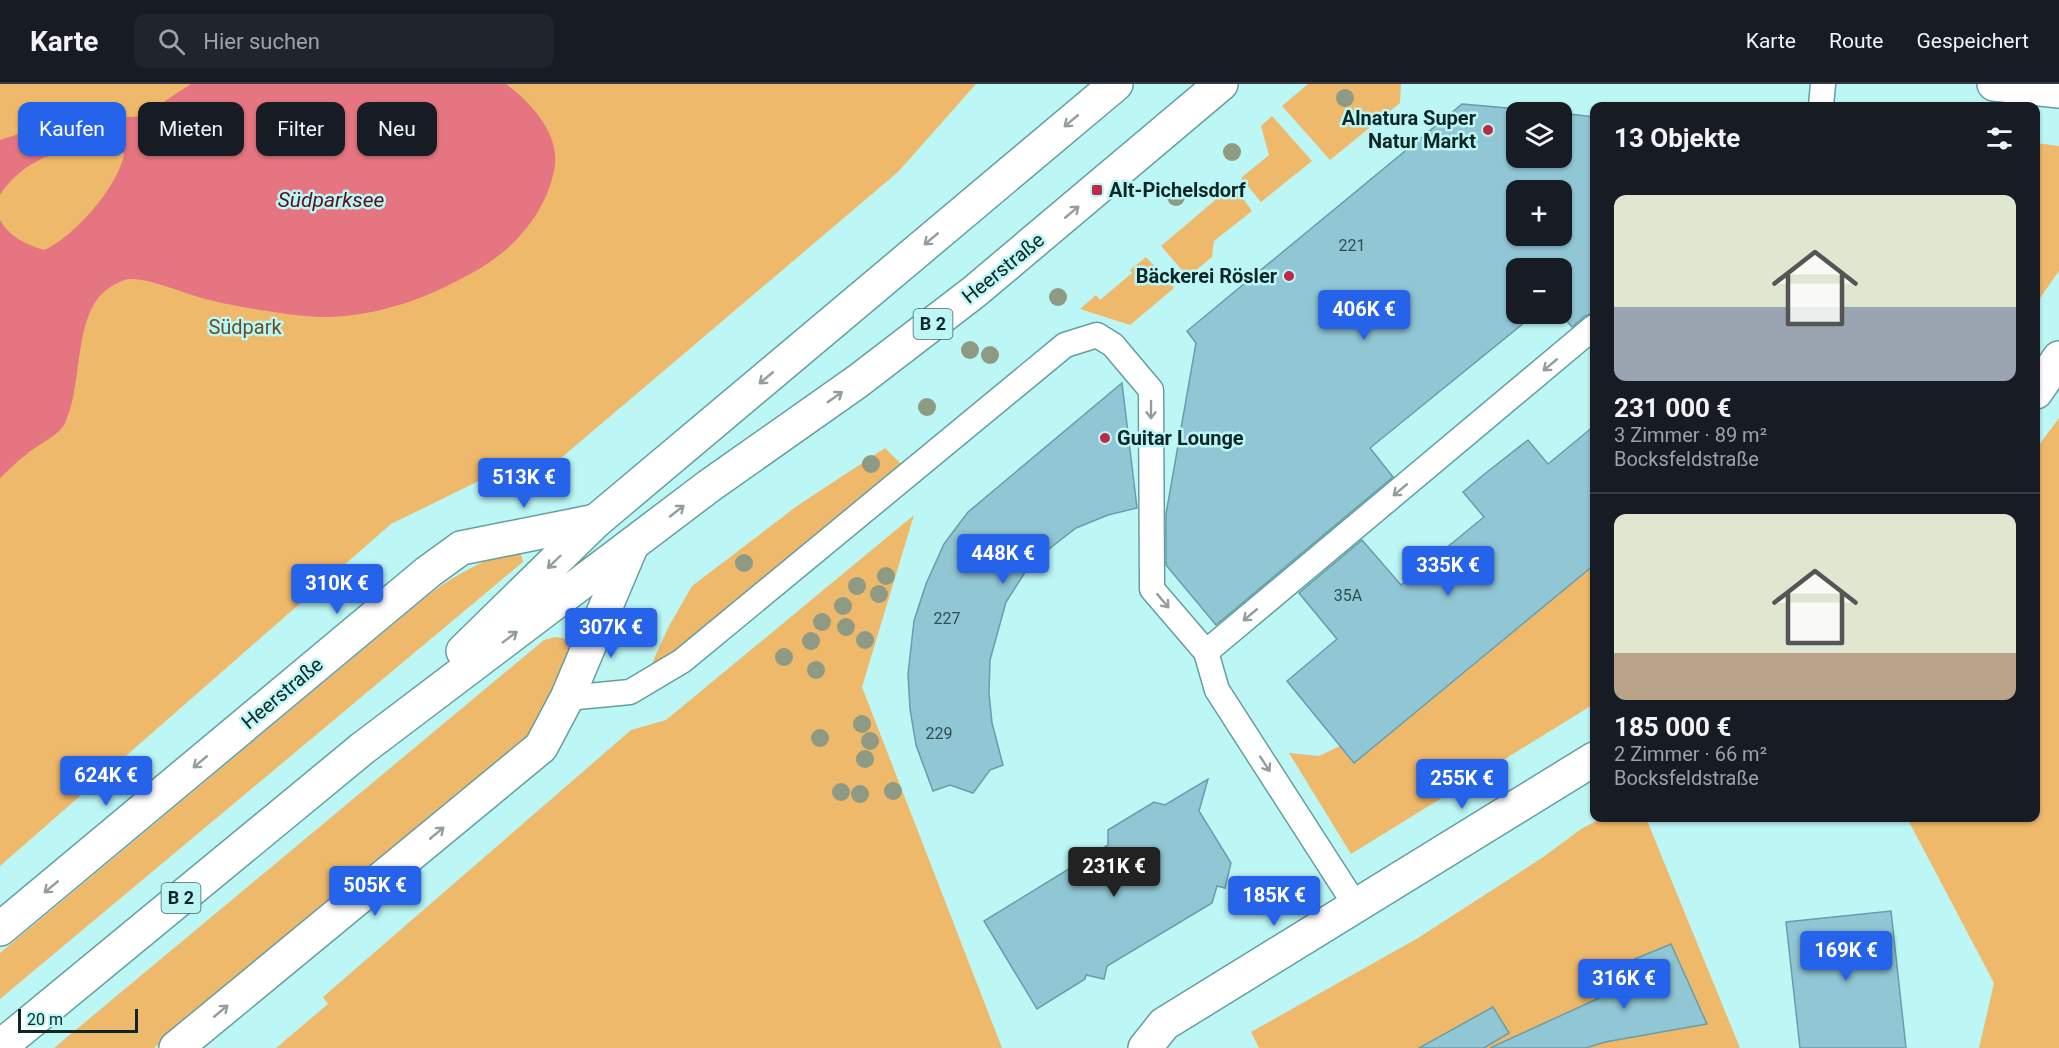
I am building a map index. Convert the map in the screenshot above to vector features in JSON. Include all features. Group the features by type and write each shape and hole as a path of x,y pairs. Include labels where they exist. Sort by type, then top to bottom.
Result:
{"main road":[{"name":"Heerstraße","path":"363,748 596,521 1116,84"},
{"name":"Heerstraße","path":"0,1047 363,748 709,486 858,381 957,305 1221,84"},
{"path":"1994,84 2059,91"},
{"path":"2040,386 2059,358"},
{"name":"Heerstraße","path":"0,929 428,572 461,548 596,521"},
{"name":"Heerstraße","path":"176,1048 541,747 567,698 631,547"},
{"path":"1145,1048 1164,1024 1590,761"}],"lane":[{"path":"1821,102 1823,84"},
{"path":"1206,652 1590,330"},
{"path":"567,698 630,692 682,661 1065,345 1097,335 1113,345 1151,390 1152,589 1206,652 1217,690 1356,906"}],"green space":[{"name":"Südpark","path":"0,84 976,84 898,172 541,475 495,473 391,524 0,866"},
{"path":"1308,84 1401,84 1400,103 1330,160 1282,106"},
{"path":"1272,116 1312,161 1261,202 1241,178 1269,155 1261,126"},
{"path":"2040,144 2059,146 2059,271 2040,298"},
{"path":"1233,185 1252,211 1214,241 1212,257 1188,277 1161,246"},
{"path":"1146,257 1174,288 1130,325 1080,309 1096,295 1100,300 1132,273 1130,270"},
{"path":"2059,418 2059,1048 1979,1048 1994,983 1909,822 2040,822 2040,444"},
{"path":"885,448 903,466 647,674 669,626 692,586 797,506"},
{"path":"914,515 862,687 1002,1048 276,1048 328,1004 323,997 631,730 666,720"},
{"path":"508,552 521,554 523,562 0,999 0,953 426,597 465,571"},
{"path":"1590,568 1590,706 1351,854 1289,753 1319,756 1340,746 1354,762"},
{"path":"555,637 563,638 570,644 571,653 532,734 154,1048 54,1048 544,640"},
{"path":"1594,822 1648,822 1740,1048 1259,1048 1251,1032 1418,938 1542,858 1581,829"}],"water":[{"name":"Südparksee","path":"191,84 506,84 526,101 543,122 554,145 554,171 543,203 534,218 513,243 500,254 472,273 438,290 385,309 349,316 303,316 221,303 138,279 128,279 116,284 97,299 89,314 80,350 75,389 65,423 58,432 23,457 0,478 0,220 8,231 19,239 44,250 68,234 93,210 113,181 123,156 126,156 126,117 138,117 138,156 244,156 244,102 165,101"},
{"name":"Südparksee","path":"18,134 18,156 48,156 17,175 0,195 0,140"}],"building":[{"path":"1462,104 1506,108 1506,168 1572,168 1572,114 1590,116 1590,314 1572,327 1569,324 1572,324 1572,258 1506,258 1506,324 1523,324 1370,448 1393,477 1216,625 1166,565 1166,514 1196,343 1187,331"},
{"path":"1122,383 1137,508 1108,515 1076,528 1031,563 1006,602 990,660 989,693 992,723 1003,765 990,770 973,793 950,785 933,791 916,745 910,709 908,674 914,621 926,584 944,544 968,512"},
{"path":"1590,429 1590,568 1354,763 1287,681 1337,639 1299,593 1362,540 1401,585 1484,517 1463,492 1487,472 1528,440 1548,464"},
{"path":"1208,779 1199,811 1231,863 1225,888 1217,886 1212,903 1107,966 1104,979 1086,975 1085,979 1037,1009 984,921 1108,845 1108,830 1154,802 1165,805"},
{"path":"1891,911 1906,1048 1800,1048 1786,922"},
{"path":"1671,944 1707,1024 1605,1042 1586,1048 1490,1048 1632,983 1643,976 1635,959"},
{"path":"1493,1007 1509,1033 1484,1048 1419,1048"}],"place":[{"name":"Alnatura Super Natur Markt","path":"1488,130"},
{"name":"Alt-Pichelsdorf","path":"1097,190"},
{"name":"Bäckerei Rösler","path":"1289,276"},
{"name":"Guitar Lounge","path":"1105,438"}]}
